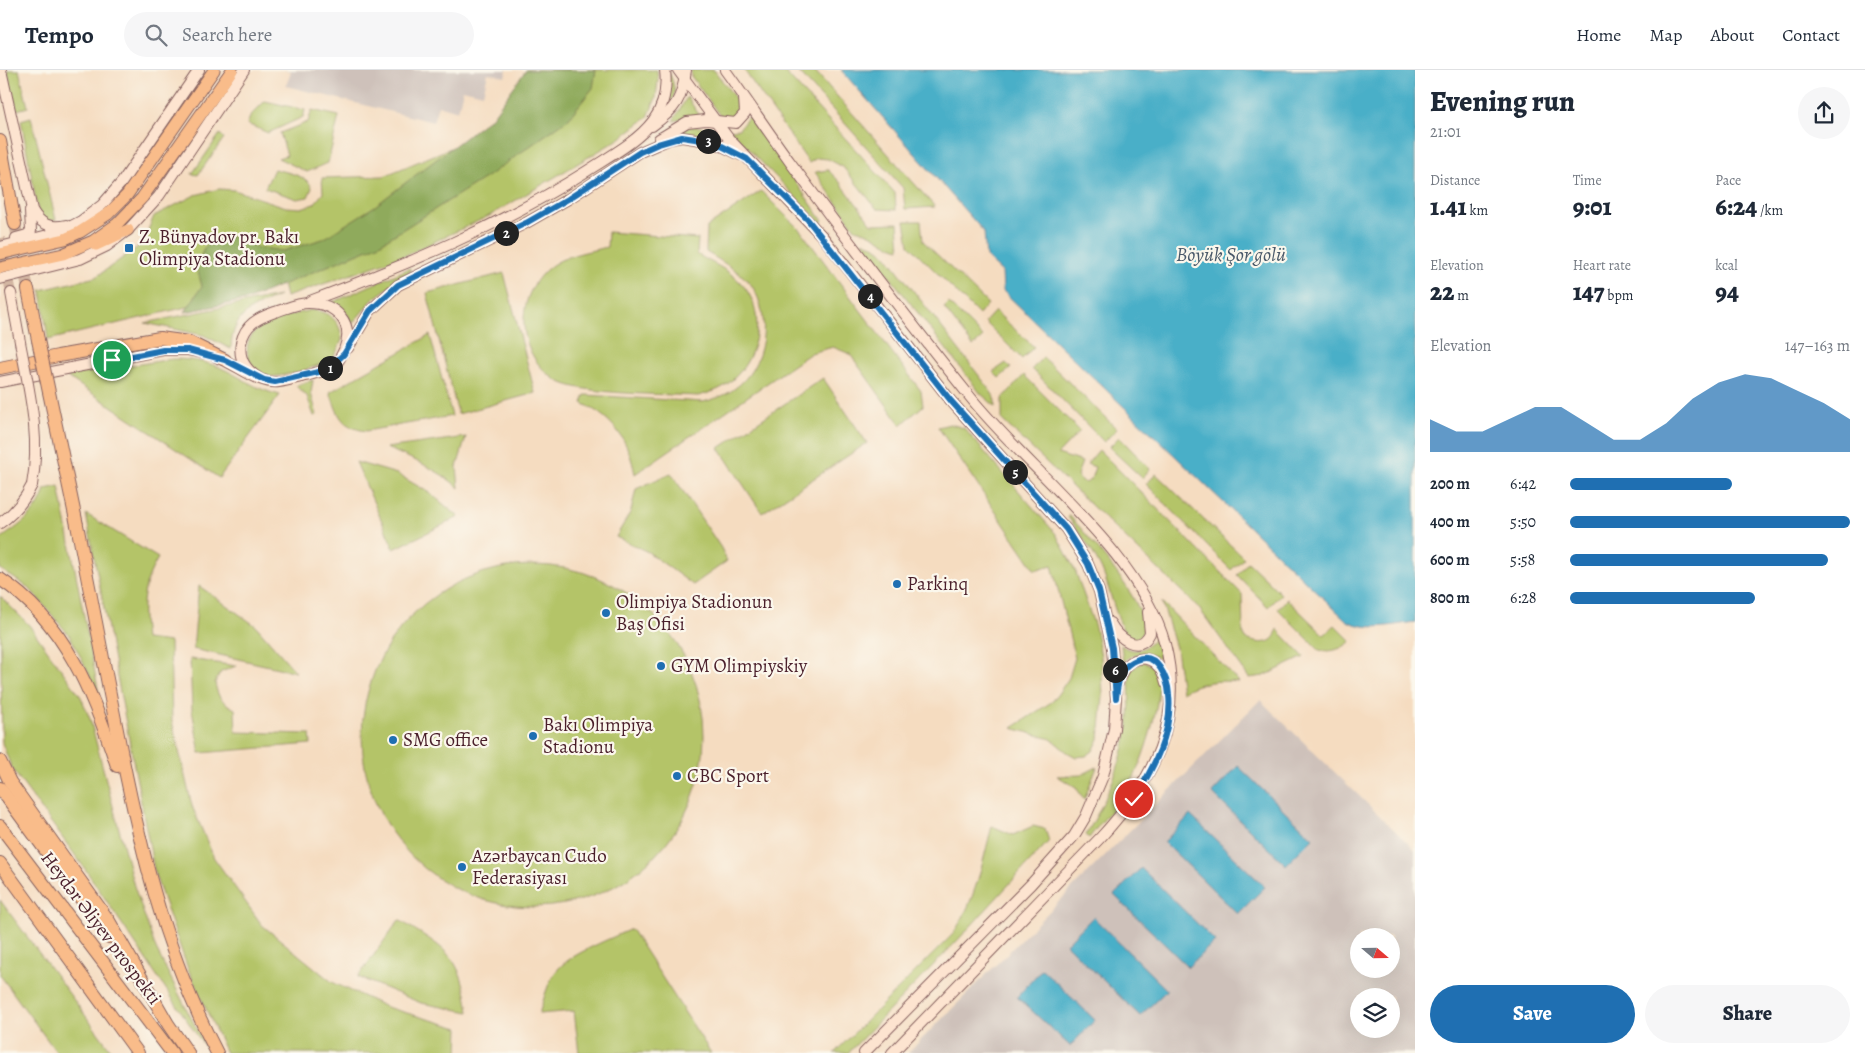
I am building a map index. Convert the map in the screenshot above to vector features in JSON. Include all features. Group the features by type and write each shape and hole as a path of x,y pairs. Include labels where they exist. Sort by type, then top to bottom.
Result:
{"highway":[{"path":"0,141 15,224"},
{"path":"28,289 77,525 134,819 147,872 167,937 189,992 217,1053"},
{"path":"0,368 160,338 189,342 225,360"},
{"path":"0,580 17,590 35,606 68,651 97,710 134,819"},
{"path":"0,761 10,782 109,922 168,1024"},
{"path":"0,788 103,928 188,1053"},
{"name":"Heydər Əliyev prospekti","path":"0,826 172,1053"},
{"path":"0,863 138,1053"}],"main road":[{"path":"0,241 30,233 32,225 1,70"},
{"path":"0,247 49,236 81,221 111,197 199,70"},
{"path":"0,254 53,243 80,232 112,210 141,177 214,70"},
{"path":"63,254 93,241 129,213 142,198 232,70"},
{"path":"0,280 80,259 107,246 128,230 148,210 171,179 244,70"},
{"path":"635,139 658,113 665,91 665,70"},
{"path":"678,70 686,75 715,121 747,159 824,237 951,401 1066,529 1088,564 1106,618 1115,670 1114,729 1103,776 1086,816 1074,836 986,932 864,1053"},
{"path":"724,70 838,226 967,393 1119,559 1144,597 1159,625 1165,646 1170,678 1166,727 1159,754 1134,799 1101,836 892,1053"},
{"path":"259,378 247,370 241,357 240,349 244,333 255,320 306,303 469,237 561,187 635,139 674,109 686,75"},
{"path":"171,179 215,94"},
{"path":"0,382 169,350 188,350 225,360 259,378 279,382 327,370 339,361 370,311 398,285 526,223 568,199 687,122 715,121 736,123 744,112 744,96"},
{"path":"141,177 181,97"},
{"path":"640,152 670,139 682,137 714,142 747,159"},
{"path":"28,201 36,217 47,225 60,227 81,221"},
{"path":"0,268 92,247 128,230"},
{"path":"0,523 20,505 32,485 36,463 35,433 11,293"},
{"path":"306,303 330,307 338,312 344,321 347,337 339,361"},
{"path":"1106,618 1123,640 1136,644 1143,641 1148,638 1151,627 1144,597"},
{"path":"1116,698 1122,670 1138,658 1154,661 1160,667 1165,677 1169,696"},
{"path":"0,871 21,892"}],"shaded area":[{"path":"283,70 507,70 505,77 488,73 483,94 463,89 458,111 438,105 433,122 286,86 291,71"},
{"path":"1260,700 1415,850 1415,1053 908,1053"}],"green space":[{"path":"7,70 19,70 28,107 17,110"},
{"path":"526,70 596,70 593,88 568,119 488,176 378,245 246,300 185,312 202,286 196,265 205,247 214,240 232,236 256,247 283,251 323,239 375,206 492,117"},
{"path":"527,70 657,70 656,98 648,117 619,139 491,215 404,256 286,297 283,284 48,340 41,290 96,277 142,244 154,216 195,195 219,189 234,190 286,207 301,208 314,204 323,193 322,178 384,176 477,137 508,114"},
{"path":"691,70 714,70 739,103 739,112 735,118 721,117 691,76"},
{"path":"744,70 783,70 895,193 896,210 877,209 843,167 828,159 817,158 809,163"},
{"path":"797,70 814,70 935,207 905,209 903,188"},
{"path":"669,73 674,85 674,95 673,100 662,114"},
{"path":"687,97 700,116 673,121"},
{"path":"265,101 305,110 303,117 268,133 247,124 251,115"},
{"path":"312,110 339,116 328,163 307,172 278,158 287,155 280,133 308,122"},
{"path":"749,116 823,221 821,223 730,130 739,129"},
{"path":"31,117 56,220 45,221 38,212 21,120"},
{"path":"697,126 706,129 718,140 689,133 675,133 688,127"},
{"path":"220,134 224,138 198,175 192,174"},
{"path":"274,169 306,180 312,188 308,197 297,199 265,188"},
{"path":"828,170 839,181 872,224 898,223 900,249 888,245 868,233 855,229 815,172"},
{"path":"761,191 801,231 921,391 923,406 901,425 850,354 833,347 811,353 635,474 624,440 611,423 582,403 585,395 703,402 727,394 745,380 759,355 764,326 762,312 758,298 748,281 706,252 707,227"},
{"path":"905,221 921,221 923,241 988,304 979,315 909,245"},
{"path":"608,232 698,239 697,254 729,273 748,292 754,304 756,318 754,345 749,358 741,370 725,386 698,396 625,393 585,389 569,386 558,381 544,371 534,358 527,344 524,312 528,297 535,283 546,270 559,261 607,247"},
{"path":"862,241 873,245 885,254 987,386 995,398 996,407 981,394"},
{"path":"410,268 410,272 374,298 351,325 348,315 333,302"},
{"path":"504,273 535,393 458,414 427,293"},
{"path":"279,296 252,309 239,320 232,337 231,349 203,335 145,323"},
{"path":"949,303 983,337 973,346 944,308"},
{"path":"310,310 323,312 333,318 339,327 342,340 333,357 311,368 281,376 267,376 254,367 250,361 247,347 253,334 259,328 271,322"},
{"path":"995,311 1034,347 1022,359 985,322"},
{"path":"430,335 452,416 366,431 345,423 338,413 330,392"},
{"path":"1043,357 1117,429 1104,442 1032,369"},
{"path":"172,359 184,359 213,365 263,390 280,395 219,478 66,376"},
{"path":"1006,363 1011,368 999,378 993,372"},
{"path":"1024,375 1080,431 1058,454 1082,462 1077,475 1080,480 1086,483 1091,479 1095,467 1087,464 1099,450 1242,594 1243,633 1246,639 1261,643 1269,641 1276,635 1277,629 1304,657 1264,676 1249,678 1198,607 1002,420 1002,399"},
{"path":"823,378 867,443 762,513 719,448"},
{"path":"313,380 311,393 317,415 314,416 307,396 296,386"},
{"path":"950,424 964,428 1056,534 1075,570 1095,627 1101,656 1103,696 1099,739 1093,751 1086,756 1076,757 1051,739 1012,728 1053,701 1069,678 1075,658 1052,565 1035,570 938,427"},
{"path":"466,437 457,467 459,488 434,470 386,448"},
{"path":"1119,437 1150,469 1142,478 1109,447"},
{"path":"356,462 397,474 430,493 459,517 394,549"},
{"path":"671,473 721,548 727,561 693,585 648,552 616,537 631,511 636,489"},
{"path":"1156,474 1244,558 1231,570 1146,484"},
{"path":"59,486 99,694 70,636 29,588 0,569 0,539 28,518 38,505 45,489"},
{"path":"86,514 158,558 152,568 145,588 143,616 145,639 170,642 172,721 192,806 214,858 262,925 332,982 386,1007 459,1028 458,1053 226,1053 188,969 155,875"},
{"path":"1069,515 1106,559 1135,601 1143,620 1142,633 1131,640 1118,617 1104,574 1089,547 1068,517"},
{"path":"1248,562 1281,594 1268,607 1237,575"},
{"name":"Bakı Olimpiya Stadionu","path":"533,565 566,568 598,578 628,594 654,615 675,641 691,671 701,703 704,736 701,769 691,801 675,831 654,857 628,878 598,894 566,904 533,907 500,904 468,894 438,878 412,857 391,831 375,801 365,769 362,736 365,703 375,671 391,641 412,615 438,594 468,578 500,568"},
{"path":"199,586 256,626 296,672 193,649"},
{"path":"0,596 29,625 81,697 90,719 134,886 156,949 209,1053 83,866 12,769 2,743"},
{"path":"1287,599 1324,635 1335,625 1351,641 1336,650 1319,650 1278,609"},
{"path":"1162,602 1239,682 1210,682 1182,692 1176,648"},
{"path":"1156,637 1160,659 1146,654 1137,654 1123,662 1121,645 1131,650 1140,649 1149,645"},
{"path":"190,659 236,666 221,672 215,682 217,692 221,698 235,709 236,732 310,734 311,744 200,753 192,710"},
{"path":"1142,662 1149,664 1155,669 1158,678 1156,707 1148,741 1129,787 1089,838 1086,835 1108,792 1124,748 1130,711 1130,671"},
{"path":"1097,767 1084,800 1076,787 1057,776 1081,775"},
{"path":"992,826 1013,835 1033,826 1045,829 1049,841 957,941 848,1053 834,1053 952,935 967,910 981,869"},
{"path":"0,900 113,1053 57,1053 0,975"},
{"path":"399,920 429,938 449,955 461,977 469,1012 421,1003 358,977"},
{"path":"631,929 711,1053 579,1053 574,1011 539,1014 549,983 565,962 583,951"}],"water":[{"name":"Böyük Şor gölü","path":"841,70 1415,70 1415,622 1371,627 1354,624 1346,620 1003,291 1002,272 986,257 984,232"},
{"path":"1238,766 1313,838 1286,865 1212,793"},
{"path":"1190,815 1265,887 1238,914 1164,842"},
{"path":"1141,868 1215,941 1188,967 1114,895"},
{"path":"1093,917 1167,990 1140,1016 1066,944"},
{"path":"1042,969 1095,1020 1070,1046 1017,997"}],"tunnel":[{"path":"15,224 28,289"},
{"path":"0,238 11,293"}],"place":[{"name":"Z. Bünyadov pr. Bakı Olimpiya Stadionu","path":"129,248"},
{"name":"Parkinq","path":"897,584"},
{"name":"Olimpiya Stadionun Baş Ofisi","path":"606,613"},
{"name":"GYM Olimpiyskiy","path":"661,666"},
{"name":"Bakı Olimpiya Stadionu","path":"533,736"},
{"name":"SMG office","path":"393,740"},
{"name":"CBC Sport","path":"677,776"},
{"name":"Azərbaycan Cudo Federasiyası","path":"462,867"}],"route":[{"path":"112,360 163,350 188,350 202,352 225,360 248,373 264,380 275,382 327,370 339,361 370,311 398,285 526,223 568,199 640,152 670,139 682,137 714,142 747,159 808,220 829,244 951,401 1066,529 1088,564 1099,591 1112,648 1116,698 1122,670 1131,662 1138,658 1146,658 1154,661 1160,667 1165,677 1169,696 1166,727 1159,754 1134,799"}]}
